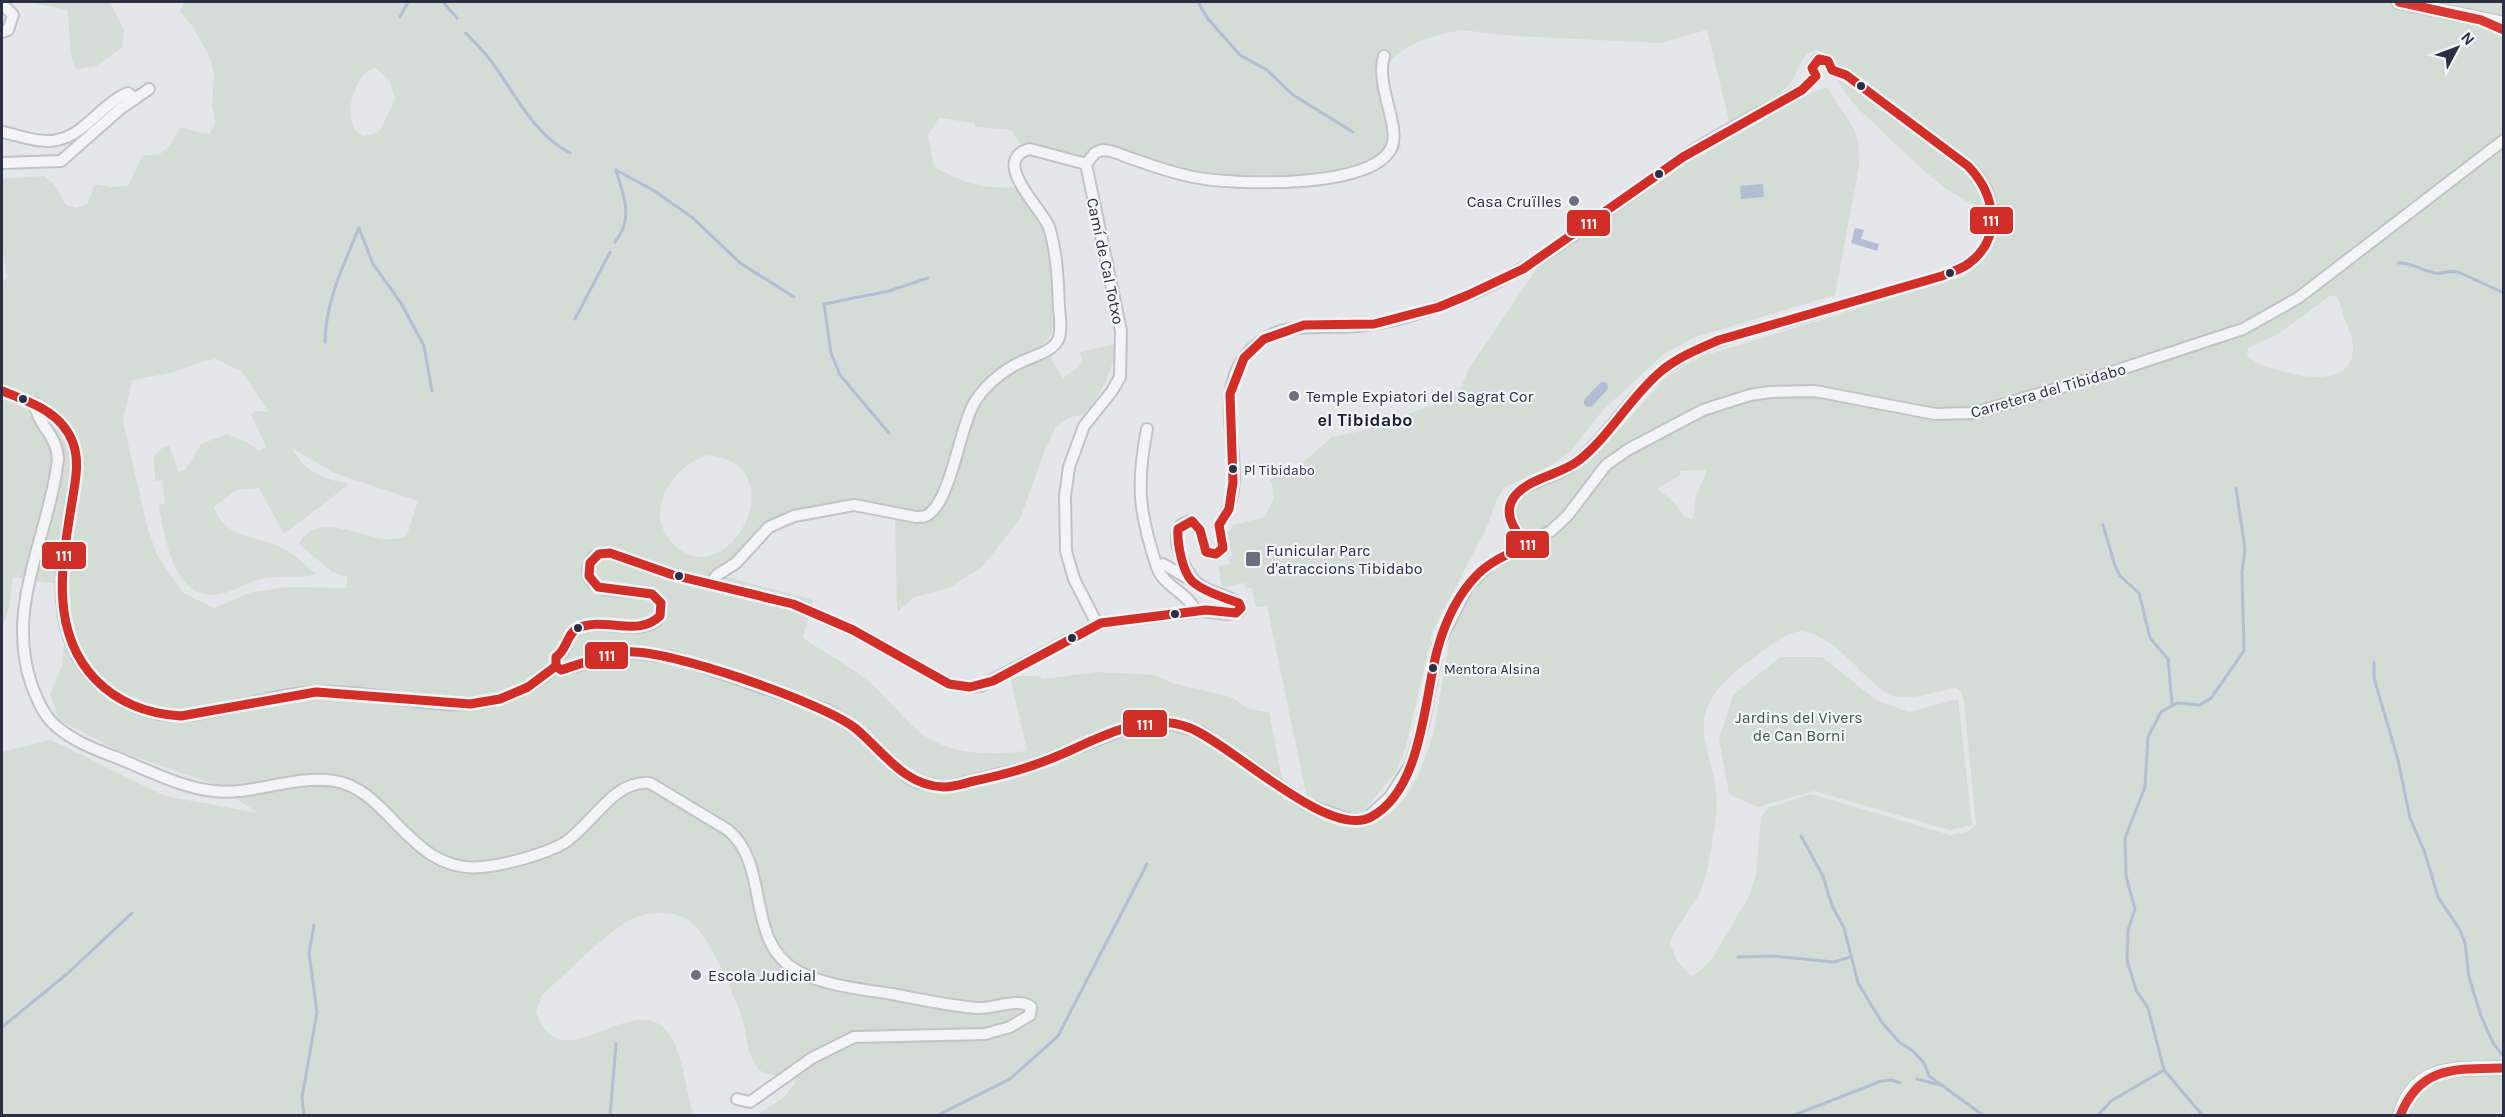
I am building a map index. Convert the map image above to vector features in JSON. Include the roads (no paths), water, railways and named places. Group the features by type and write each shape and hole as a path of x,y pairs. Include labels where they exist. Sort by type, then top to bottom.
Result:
{"main road":[{"path":"2399,2 2504,24"},
{"path":"2481,21 2504,30"},
{"path":"2400,1116 2411,1090 2429,1076 2450,1069 2504,1068"},
{"path":"2407,1116 2414,1097 2433,1081 2467,1075 2504,1074"}],"street":[{"path":"2,4 14,15 8,30 2,32"},
{"path":"711,583 717,575 736,563 769,527 794,516 854,505 925,517 934,509 944,490 974,403 988,386 1011,367 1050,348 1060,332 1051,233 1043,215 1021,187 1016,163 1020,154 1030,149 1086,164 1095,153 1109,150 1201,178 1302,181 1366,170 1388,153 1394,140 1382,77 1384,56"},
{"path":"1816,76 1812,68 1819,59 1829,61 1832,70"},
{"path":"1816,76 1826,78 1832,70"},
{"path":"1528,545 1515,532 1510,519 1510,508 1518,492 1566,470 1580,459 1647,385 1674,362 1719,340 1942,276 1968,264 1982,250 1990,233 1993,214 1990,196 1981,180 1968,166 1846,75 1832,70"},
{"path":"1191,580 1179,552 1178,529 1187,521 1198,524 1206,552 1215,554 1222,548 1221,522 1229,509 1231,496 1232,457 1229,405 1232,384 1244,358 1264,339 1304,325 1374,324 1439,307 1523,269 1683,157 1802,90 1816,76"},
{"path":"2,163 60,161 149,89"},
{"path":"2,132 58,140 77,130 116,98 128,93 135,99"},
{"name":"Carretera del Tibidabo","path":"573,667 626,652 673,657 828,710 855,728 907,777 932,786 946,787 1029,767 1136,725 1179,724 1201,732 1306,804 1351,820 1361,821 1373,816 1384,805 1411,764 1423,725 1438,645 1461,596 1485,568 1551,531 1568,515 1596,476 1617,457 1666,429 1725,402 1770,392 1815,391 1935,414 1974,413 2103,375 2243,329 2298,298 2504,140"},
{"name":"Camí de Cal Totxo","path":"1086,164 1121,331 1120,377 1112,391 1084,426 1069,467 1065,496 1066,551 1074,579 1097,624"},
{"path":"2,391 35,403 52,413 73,442 76,458 61,572 62,607 67,633 75,652 90,675 112,694 129,704 161,715 181,716 316,692 461,706 515,694 539,681 556,666 556,657 564,652 568,637 579,628 600,625 648,626 660,616 661,603 652,594 607,589 594,584 589,576 588,567 592,559 599,554 616,554 657,570 793,604 862,634 897,652 933,676 963,687 975,687 993,681 1097,624 1196,611 1233,614 1241,608 1236,601 1217,595 1163,564 1157,567"},
{"path":"35,403 36,413 56,443 58,459 28,577 22,615 23,647 30,680 42,709 54,725 78,741 180,783 213,791 312,780 342,782 363,794 406,835 431,854 451,862 475,867 487,866 558,846 580,830 621,790 637,783 651,783 728,830 738,839 751,862 767,935 776,952 798,971 833,983 959,1005 980,1008 1024,1003 1031,1007 1030,1015 1018,1023 985,1034 854,1037 812,1058 750,1102 737,1099"},
{"path":"1147,429 1139,470 1144,527 1161,579 1192,604 1196,611"},
{"path":"556,666 564,671 573,667 572,655 564,652"}],"water":[{"path":"1763,184 1764,197 1741,199 1740,186"},
{"path":"1855,228 1864,230 1861,239 1879,244 1877,251 1851,243"}],"waterway":[{"path":"400,17 408,2"},
{"path":"443,2 457,18"},
{"path":"1198,2 1208,19 1240,55 1267,70 1293,95 1353,132"},
{"path":"466,33 488,57 535,124 557,145 570,153"},
{"path":"616,170 653,190 693,218 740,263 794,297"},
{"path":"615,242 621,233 626,216 626,207 616,170"},
{"path":"359,228 373,264 401,303 424,346 432,391"},
{"path":"325,342 332,298 359,228"},
{"path":"575,319 610,252"},
{"path":"2398,263 2435,273 2458,272 2504,293"},
{"path":"889,433 840,375 831,353 824,304 889,291 928,278"},
{"path":"1589,402 1603,387"},
{"path":"2164,1070 2148,1008 2136,990 2127,960 2128,930 2135,909 2126,876 2125,838 2145,787 2148,737 2161,712 2177,703 2200,705 2211,698 2244,651 2242,572 2245,549 2236,488"},
{"path":"2103,525 2115,566 2120,576 2139,593 2150,638 2168,659 2172,704"},
{"path":"2374,662 2374,678 2398,760 2410,818 2425,853 2438,897 2460,930 2465,943 2469,977 2481,1016 2493,1043 2504,1057"},
{"path":"1801,836 1823,876 1832,906 1844,928 1858,983 1881,1021 1899,1042 1913,1051 1924,1063 1929,1076 1984,1116"},
{"path":"936,1116 1010,1079 1058,1036 1147,864"},
{"path":"2,1027 67,974 132,913"},
{"path":"304,1116 302,1098 317,1012 309,953 314,925"},
{"path":"1738,957 1773,956 1834,962 1850,957"},
{"path":"610,1116 616,1044"},
{"path":"2097,1116 2111,1101 2164,1070 2203,1116"},
{"path":"1917,1079 1944,1086"},
{"path":"1792,1116 1881,1081 1892,1080 1900,1083"}],"place":[{"name":"Casa Cruïlles","path":"1574,201"},
{"name":"Temple Expiatori del Sagrat Cor","path":"1294,396"},
{"name":"Pl Tibidabo","path":"1233,469"},
{"name":"Funicular Parc d'atraccions Tibidabo","path":"1253,559"},
{"name":"Mentora Alsina","path":"1433,668"},
{"name":"Escola Judicial","path":"696,975"}],"district":[{"name":"el Tibidabo","path":"1365,420"}],"park label":[{"name":"Jardins del Vivers de Can Borni","path":"1799,726"}]}
